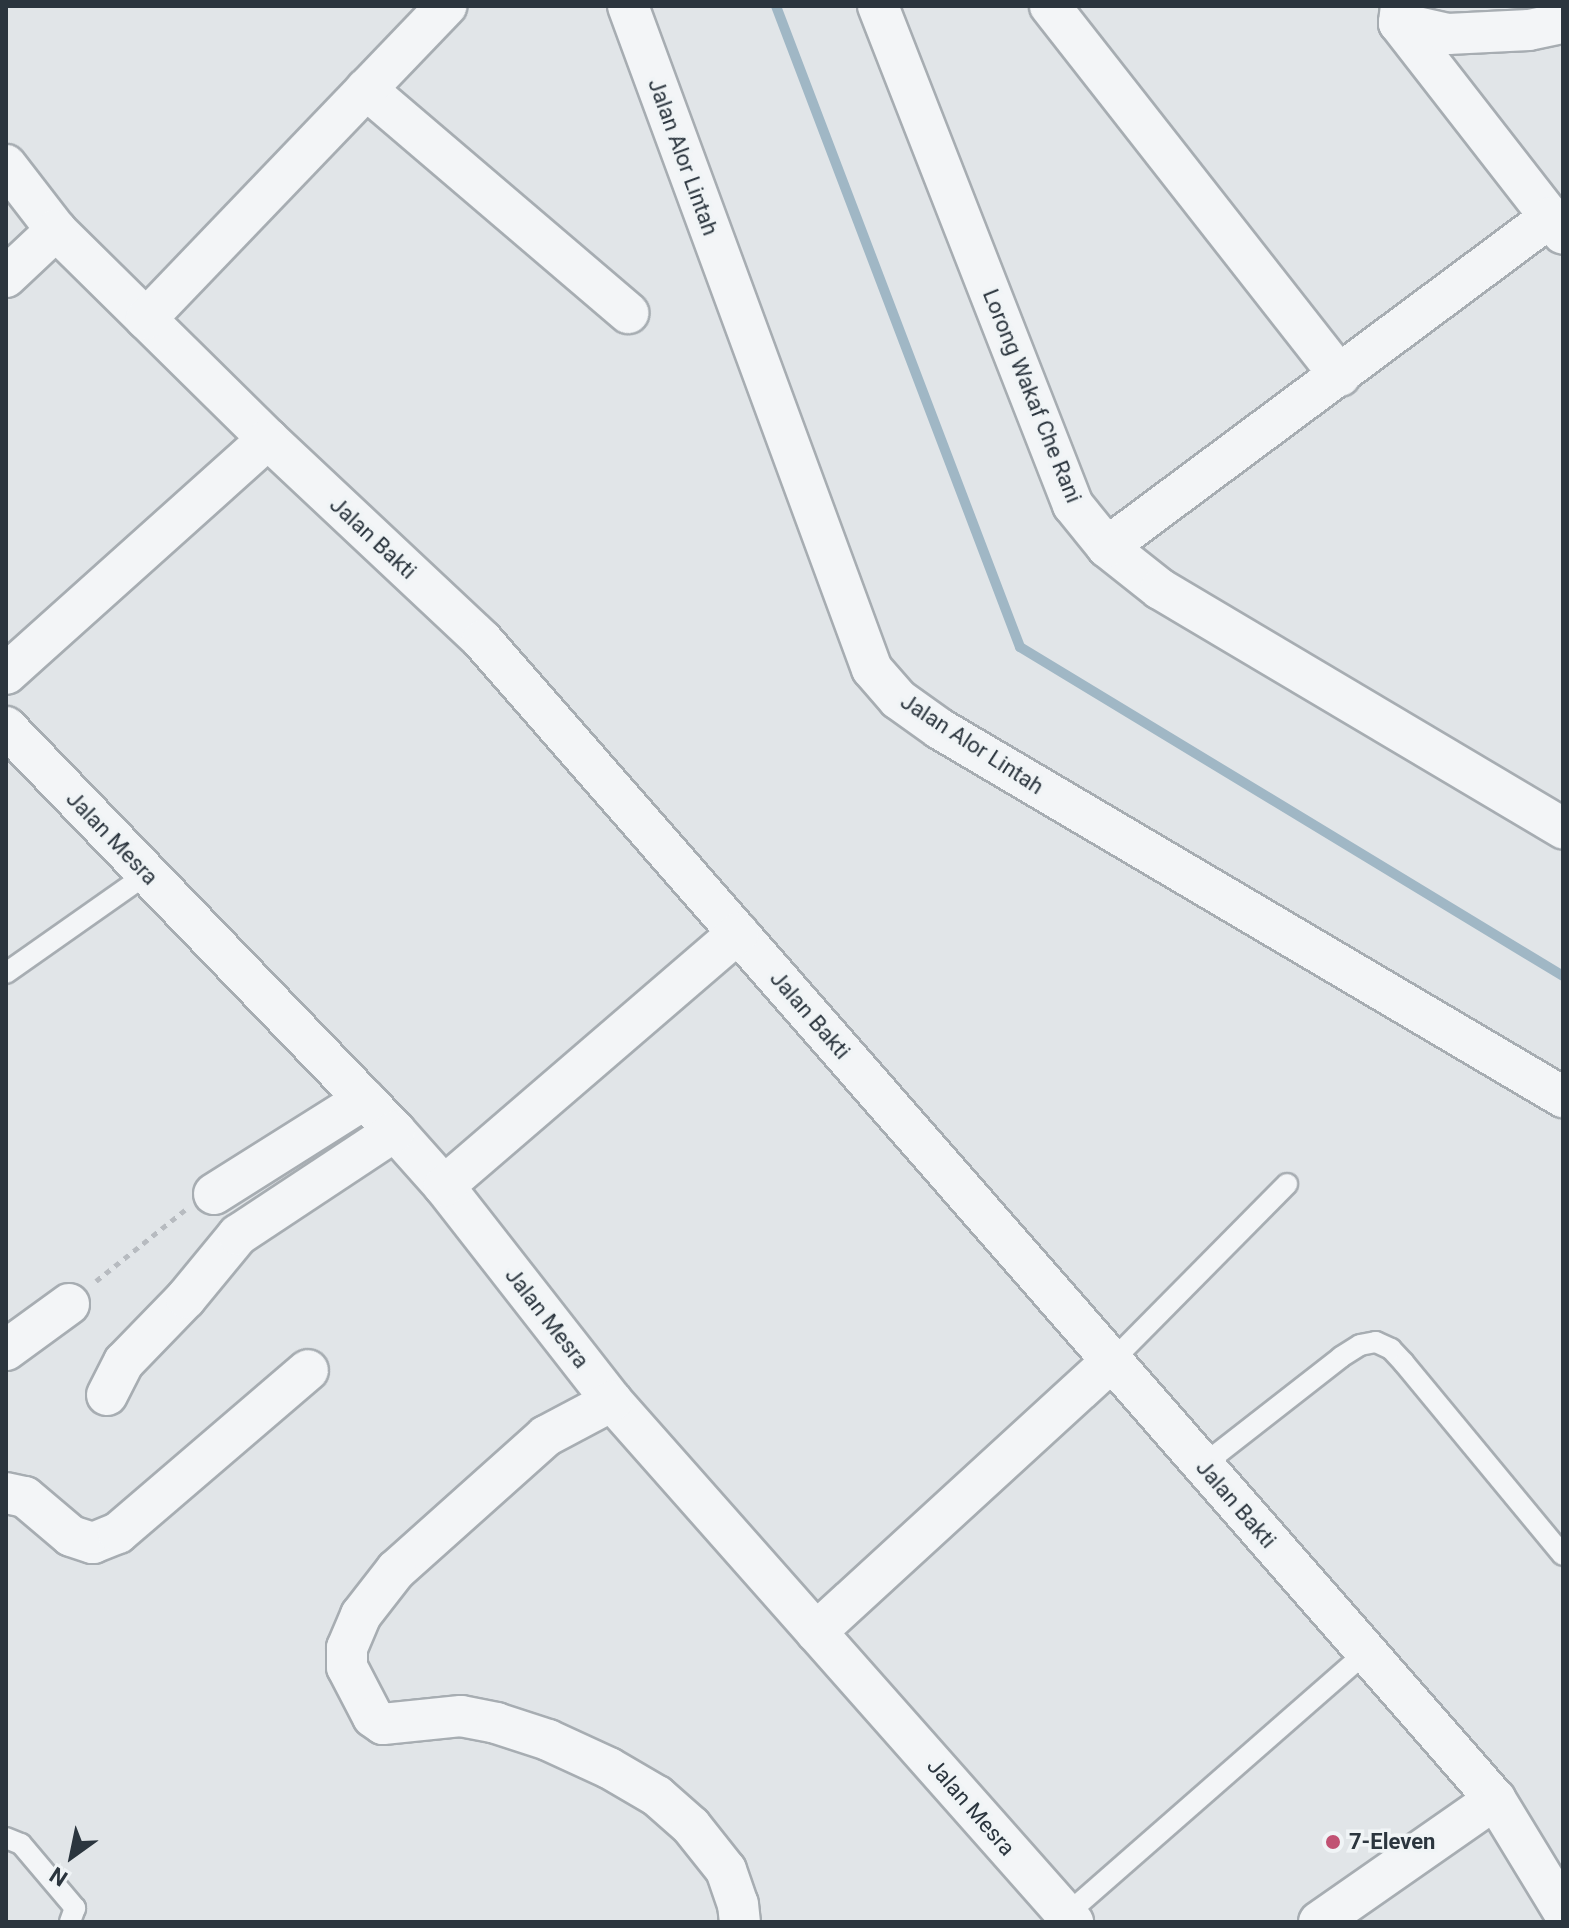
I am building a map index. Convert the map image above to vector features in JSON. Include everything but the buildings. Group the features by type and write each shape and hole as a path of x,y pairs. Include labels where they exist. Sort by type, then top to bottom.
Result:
{"street":[{"path":"146,319 446,6"},
{"name":"Jalan Alor Lintah","path":"628,6 872,669 898,699 940,729 1563,1097"},
{"name":"Lorong Wakaf Che Rani","path":"878,6 1073,505 1107,547 1160,589 1563,828"},
{"path":"1050,6 1340,376"},
{"path":"1107,547 1340,376 1556,226 1400,14"},
{"path":"1400,14 1448,34 1529,30 1563,23"},
{"path":"366,89 628,313"},
{"name":"Jalan Bakti","path":"6,165 56,230 268,439 482,640 1495,1799 1563,1911"},
{"path":"6,277 56,230"},
{"path":"6,674 268,439"},
{"name":"Jalan Mesra","path":"6,727 395,1131 444,1186 612,1401 1070,1918"},
{"path":"444,1186 738,933"},
{"path":"214,1194 365,1099"},
{"path":"107,1395 124,1362 186,1298 238,1235 395,1131"},
{"path":"6,1350 69,1304"},
{"path":"816,1632 1112,1361"},
{"path":"6,1493 25,1497 71,1536 93,1543 118,1533 308,1370"},
{"path":"612,1401 546,1436 396,1570 361,1615 347,1648 347,1667 373,1717 383,1724 461,1716 496,1723 548,1740 609,1768 657,1796 691,1826 726,1870 738,1904 740,1922"},
{"path":"1319,1922 1495,1799"}],"lane":[{"path":"6,973 147,874"},
{"path":"1112,1361 1287,1184"},
{"path":"1203,1465 1341,1357 1360,1345 1376,1342 1391,1349 1404,1363 1563,1555"},
{"path":"1070,1918 1366,1652"},
{"path":"6,1838 21,1844 75,1908 70,1922"}],"path":[{"path":"69,1304 174,1216 214,1194"}],"waterway":[{"path":"776,6 1020,647 1563,976"}],"place":[{"name":"7-Eleven","path":"1333,1842"}]}
